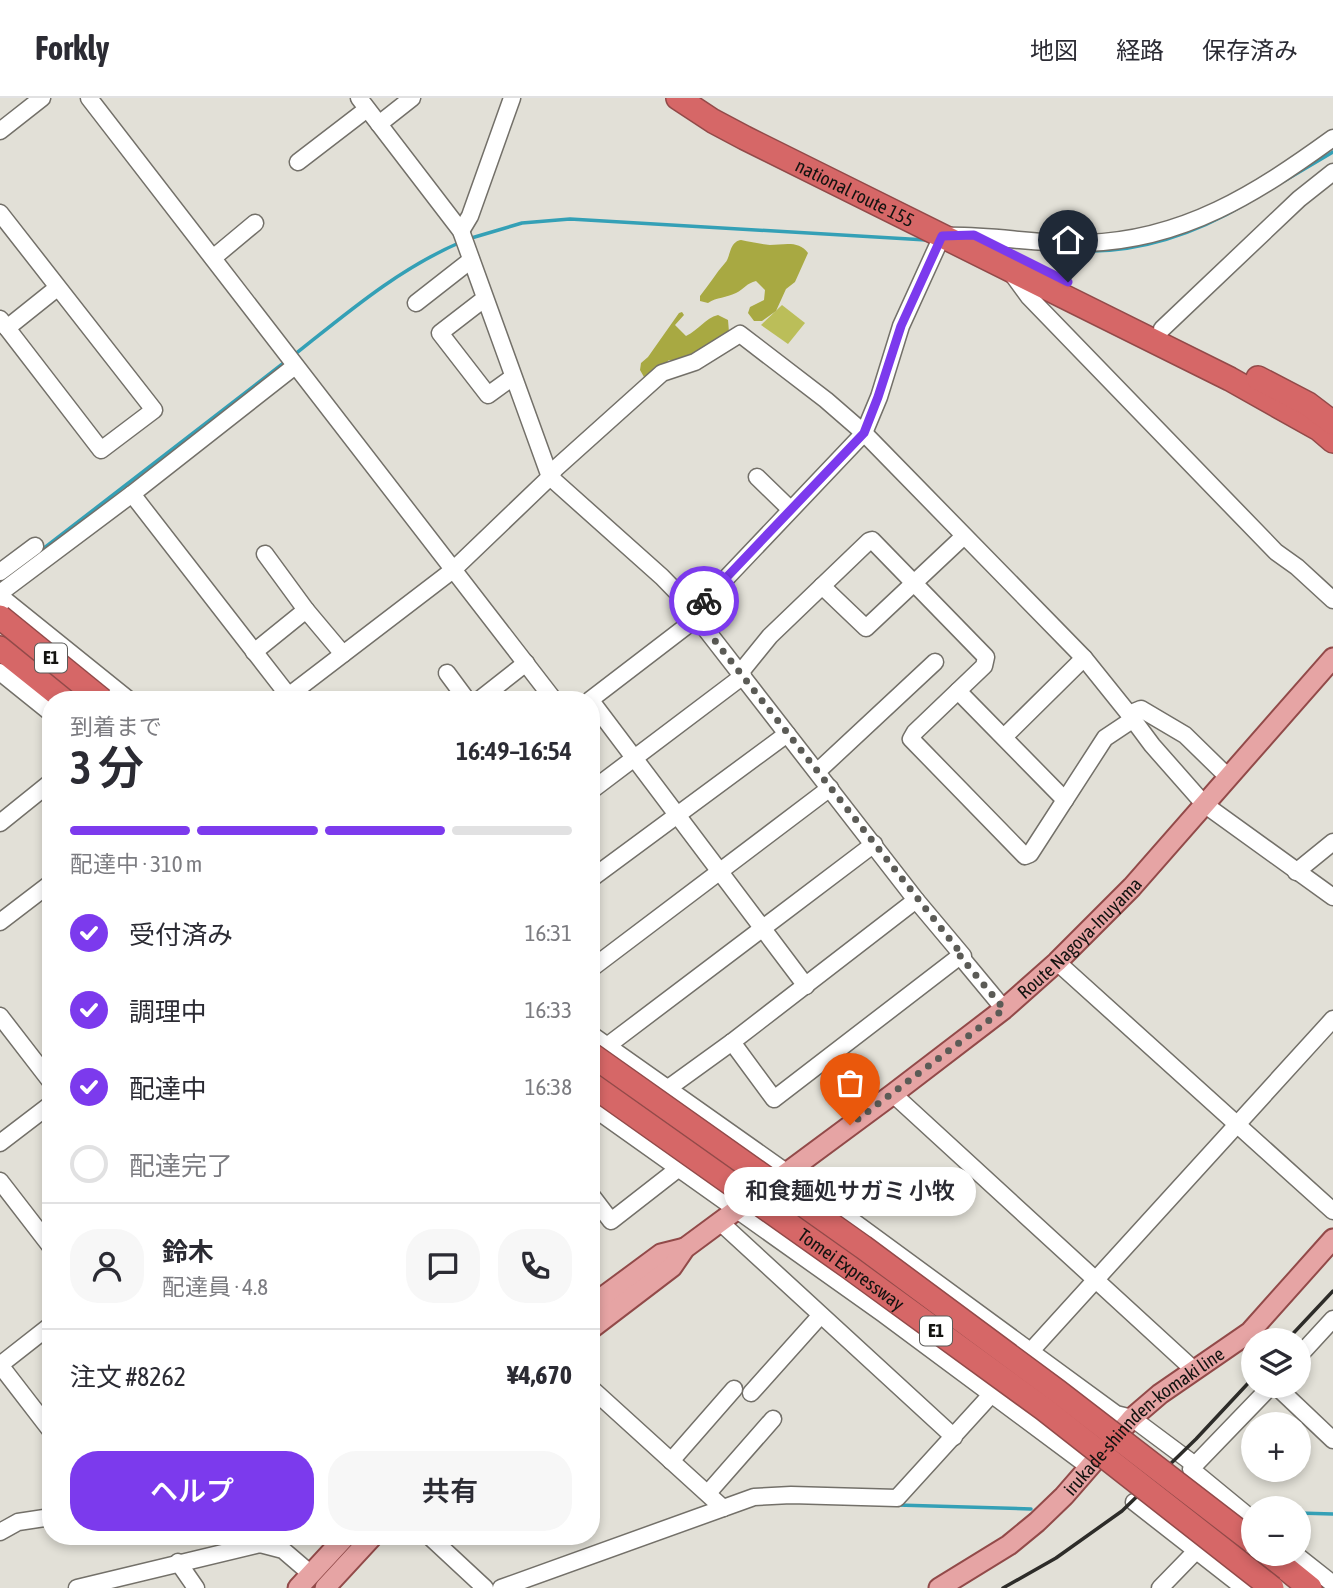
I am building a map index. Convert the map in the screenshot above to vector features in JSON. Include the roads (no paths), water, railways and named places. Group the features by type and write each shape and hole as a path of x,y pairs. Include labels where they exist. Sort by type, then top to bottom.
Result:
{"highway":[{"name":"national route 155","path":"678,98 713,121 1230,379 1319,429 1333,441"},
{"name":"national route 155","path":"706,98 1308,404 1333,424"},
{"name":"E1","path":"0,617 98,691"},
{"name":"E1","path":"0,649 54,691"},
{"name":"Tomei Expressway","path":"600,1052 1057,1391 1241,1533"},
{"name":"Tomei Expressway","path":"600,1091 1044,1409 1272,1588"},
{"path":"1283,1566 1310,1588"}],"main road":[{"name":"Route Nagoya-Inuyama","path":"600,1322 672,1267 685,1248 1004,1009 1057,962 1132,887 1333,658"},
{"name":"irukade-shinnden-komaki line","path":"939,1588 1009,1545 1064,1496 1132,1418 1160,1394 1250,1332 1333,1239"},
{"name":"Route Nagoya-Inuyama","path":"600,1295 661,1254 685,1248"},
{"path":"304,1581 338,1545"},
{"path":"325,1588 365,1545"}],"street":[{"path":"0,131 42,98"},
{"path":"89,98 547,691"},
{"path":"379,124 412,98"},
{"path":"416,303 466,244 470,216 512,98"},
{"path":"298,162 368,103 379,124 466,244 550,477 662,577 696,615 916,900 963,956 774,1099 733,1042"},
{"path":"600,694 696,615 790,509 864,433 901,326 942,236 974,235 1086,243 1153,234 1205,217 1226,206 1287,171 1333,138"},
{"path":"1162,329 1299,199 1333,172"},
{"path":"0,213 154,410 101,450 4,323 57,288"},
{"path":"212,257 247,223"},
{"path":"1009,269 1029,298 1276,552 1333,600"},
{"path":"484,299 440,333 488,395 513,377"},
{"path":"295,691 453,570 550,477 555,469 662,373 695,362 740,334 827,400 864,433 1084,658 1204,804 1333,897"},
{"path":"100,691 0,595 132,494 291,360"},
{"path":"757,477 790,509"},
{"path":"132,494 281,691"},
{"path":"822,586 860,626 866,628 964,536"},
{"path":"600,784 742,674 771,636 872,540 986,657 984,666 911,739 1021,854 1030,855 1105,738 1141,709 1185,736 1228,777"},
{"path":"0,572 35,545"},
{"path":"265,554 306,610 343,654"},
{"path":"254,652 306,610"},
{"path":"1004,737 1084,658"},
{"path":"818,771 935,662"},
{"path":"490,691 526,663"},
{"path":"0,672 42,706"},
{"path":"446,673 460,691"},
{"path":"958,691 1065,800"},
{"path":"600,713 806,986"},
{"path":"600,872 787,734"},
{"path":"600,962 830,788"},
{"path":"0,823 42,789"},
{"path":"1296,872 1333,842"},
{"path":"600,1050 763,930 873,844"},
{"path":"0,922 42,890"},
{"path":"667,1089 733,1042 916,900"},
{"path":"960,956 1004,1009"},
{"path":"1057,962 1333,1211"},
{"path":"0,1016 42,1070"},
{"path":"501,1588 754,1497 790,1494 897,1498 1333,1019"},
{"path":"600,1052 667,1089 786,1172 1116,1414 1132,1418 1195,1465"},
{"path":"893,1094 1194,1370"},
{"path":"0,1143 42,1111"},
{"path":"600,1113 882,1313 1088,1466"},
{"path":"600,1207 611,1221 678,1168"},
{"path":"0,1181 42,1235"},
{"path":"720,1222 954,1437"},
{"path":"882,1313 915,1266"},
{"path":"751,1393 820,1316"},
{"path":"1311,1343 1332,1321"},
{"path":"42,1332 0,1365 42,1419"},
{"path":"671,1461 734,1390"},
{"path":"600,1396 723,1508"},
{"path":"1241,1510 1191,1469 1261,1398"},
{"path":"1286,1398 1333,1440"},
{"path":"708,1493 773,1419"},
{"path":"1134,1502 1242,1588"},
{"path":"2,1526 42,1518"},
{"path":"82,1587 255,1545"},
{"path":"264,1545 283,1550 304,1581"},
{"path":"439,1545 485,1588"},
{"path":"1160,1588 1196,1551"},
{"path":"178,1562 196,1588"},
{"path":"1310,1566 1333,1584"}],"waterway":[{"path":"1284,181 1333,152"},
{"path":"1075,251 1120,249 1164,240 1207,224 1247,203"},
{"path":"468,239 522,223 570,219 926,240"},
{"path":"294,355 394,279 461,242"},
{"path":"39,552 285,362"},
{"path":"897,1505 1031,1509"},
{"path":"1311,1513 1333,1514"}],"railway":[{"path":"1298,1328 1333,1291"},
{"path":"1003,1588 1056,1558 1122,1511 1241,1391"}],"place":[{"name":"和食麺処サガミ 小牧","path":"850,1125"}]}
